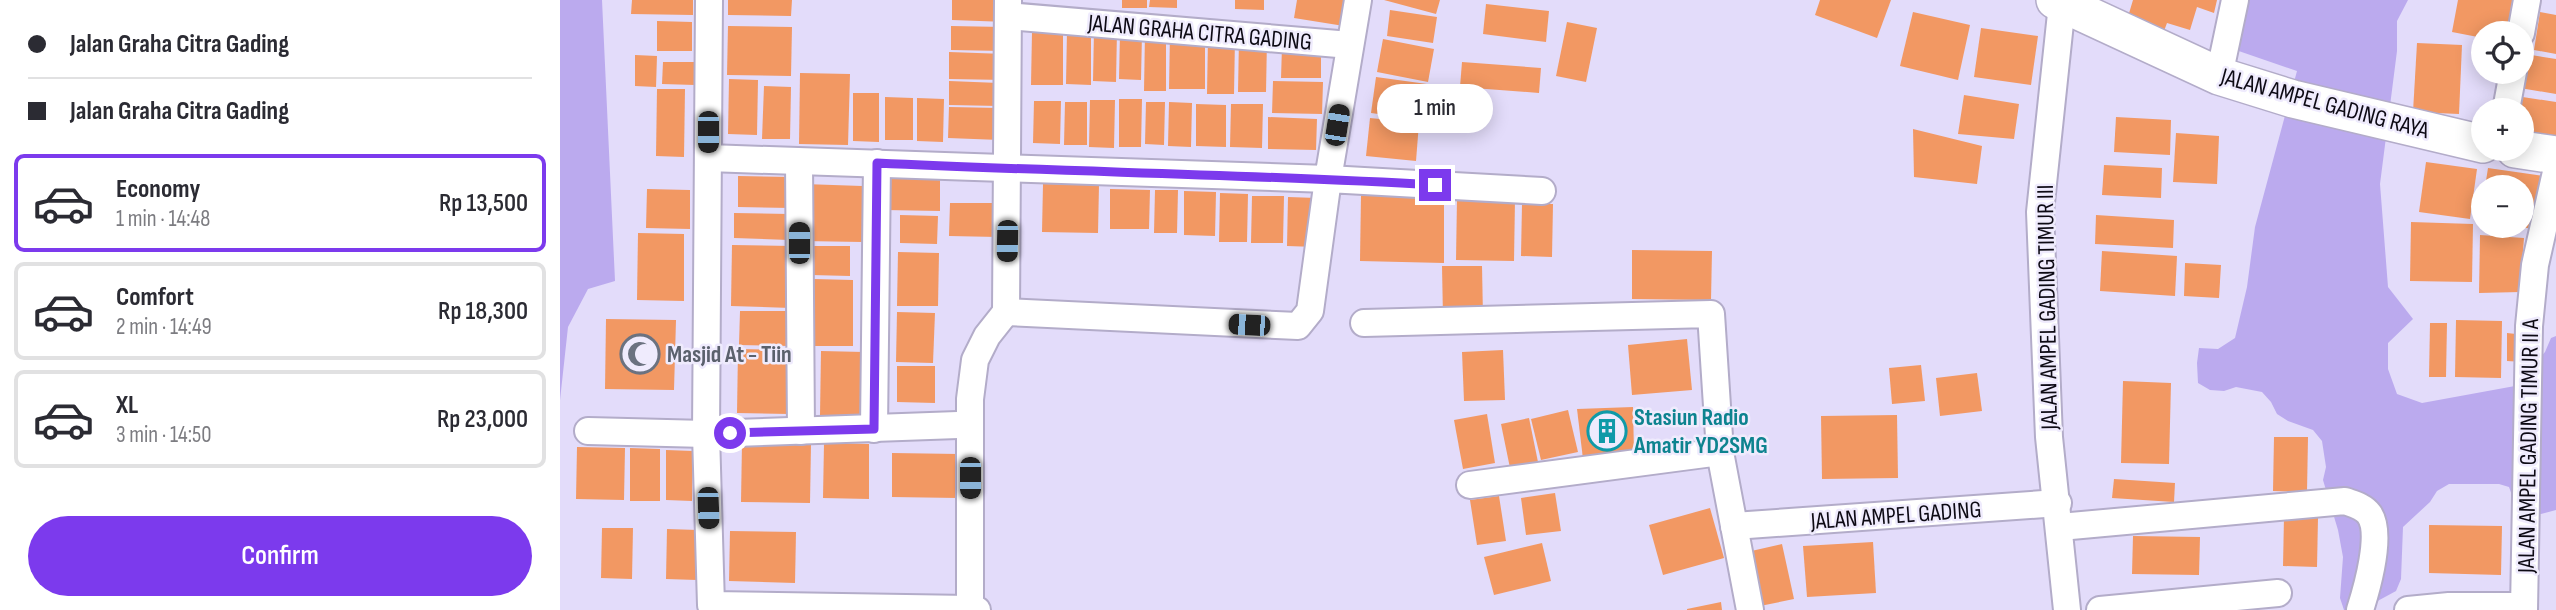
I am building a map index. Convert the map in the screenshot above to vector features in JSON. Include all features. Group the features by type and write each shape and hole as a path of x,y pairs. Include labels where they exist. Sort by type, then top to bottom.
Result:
{"main road":[{"name":"JALAN AMPEL GADING RAYA","path":"2058,2 2219,76 2293,99 2471,141"},
{"path":"2534,152 2556,155"}],"street":[{"path":"709,0 706,434 711,606 977,610"},
{"name":"JALAN GRAHA CITRA GADING","path":"1350,45 1008,8 1006,312 1298,326 1310,311 1328,179 1358,0"},
{"path":"2219,76 2235,0"},
{"path":"2523,21 2527,0"},
{"name":"JALAN AMPEL GADING TIMUR III","path":"2058,2 2040,212 2049,437 2067,610"},
{"path":"708,158 1328,179 1542,191"},
{"path":"799,162 801,431"},
{"path":"874,429 877,163"},
{"name":"JALAN AMPEL GADING TIMUR II A","path":"2408,610 2449,606 2524,608 2529,326 2535,265 2556,172"},
{"path":"970,609 970,399 975,360 987,336 1006,312"},
{"path":"1364,323 1711,314 1720,452 1750,610"},
{"path":"587,431 706,434 958,425"},
{"path":"1469,485 1720,452"},
{"name":"JALAN AMPEL GADING","path":"1734,527 2345,501 2363,508 2368,513 2373,529 2373,551 2360,610"},
{"path":"2100,610 2278,593"}],"shaded area":[{"path":"560,0 602,0 615,281 588,289 568,327 560,400"},
{"path":"2239,0 2408,0 2397,21 2397,51 2380,184 2388,287 2413,319 2388,343 2388,369 2397,394 2422,403 2515,386 2545,352 2551,338 2556,336 2556,510 2541,514 2517,509 2509,487 2499,484 2449,484 2437,491 2430,502 2403,527 2401,579 2396,591 2361,610 2344,610 2340,598 2343,557 2323,480 2326,467 2322,441 2313,430 2277,414 2262,392 2236,387 2224,391 2210,390 2198,383 2199,348 2218,349 2235,338 2247,287 2255,227 2297,71 2230,48"}],"building":[{"path":"632,0 693,0 693,15 631,14"},
{"path":"728,0 792,0 791,16 728,15"},
{"path":"952,0 1008,0 1007,22 952,20"},
{"path":"1122,0 1147,0 1147,8 1122,8"},
{"path":"1150,0 1177,0 1177,8 1149,7"},
{"path":"1235,0 1264,0 1264,10 1235,9"},
{"path":"1297,0 1348,0 1344,26 1294,18"},
{"path":"1384,0 1440,0 1436,14"},
{"path":"1820,0 1891,0 1877,38 1815,15"},
{"path":"2133,0 2217,0 2214,13 2197,7 2190,30 2167,23 2164,31 2127,20"},
{"path":"2458,0 2520,0 2516,21 2471,21 2471,36 2452,32"},
{"path":"1486,4 1549,11 1546,42 1483,34"},
{"path":"1390,10 1437,17 1433,43 1387,36"},
{"path":"1913,12 1970,25 1958,80 1900,66"},
{"path":"2540,12 2556,15 2556,54 2534,50"},
{"path":"657,21 692,22 692,51 657,51"},
{"path":"1567,22 1597,28 1586,82 1556,76"},
{"path":"728,26 792,27 791,76 727,75"},
{"path":"951,26 1004,27 1004,51 951,50"},
{"path":"1981,28 2038,36 2031,85 1974,77"},
{"path":"1094,30 1117,30 1116,82 1093,81"},
{"path":"1067,31 1091,31 1091,85 1066,84"},
{"path":"1032,32 1063,32 1063,85 1031,85"},
{"path":"1120,33 1142,33 1141,80 1119,79"},
{"path":"1145,33 1166,33 1166,91 1144,91"},
{"path":"1170,33 1205,34 1205,89 1169,89"},
{"path":"1208,37 1235,38 1234,94 1207,94"},
{"path":"1239,38 1267,39 1266,92 1238,92"},
{"path":"1383,39 1434,49 1428,82 1377,72"},
{"path":"2417,43 2462,45 2459,114 2413,112"},
{"path":"1282,47 1321,48 1321,78 1281,78"},
{"path":"949,52 1005,54 1005,80 949,79"},
{"path":"635,55 657,56 656,87 635,86"},
{"path":"2534,55 2556,59 2556,94 2520,88 2521,84 2534,84"},
{"path":"663,62 695,62 695,85 662,84"},
{"path":"1462,62 1541,68 1539,93 1460,87"},
{"path":"800,73 850,74 848,145 799,144"},
{"path":"1376,77 1427,84 1421,120 1371,113"},
{"path":"729,79 758,80 757,135 728,134"},
{"path":"949,81 999,83 999,106 949,105"},
{"path":"1273,81 1323,82 1322,114 1272,113"},
{"path":"764,86 791,87 790,139 762,139"},
{"path":"657,89 685,89 684,157 656,156"},
{"path":"853,93 879,93 879,142 853,141"},
{"path":"1964,95 2019,104 2014,139 1958,134"},
{"path":"885,97 913,98 913,140 885,140"},
{"path":"917,98 944,99 943,142 917,141"},
{"path":"1119,99 1142,99 1141,147 1119,147"},
{"path":"2534,99 2556,102 2556,139 2534,136"},
{"path":"1090,100 1115,100 1114,148 1089,147"},
{"path":"1034,101 1061,101 1060,144 1033,143"},
{"path":"1065,102 1087,102 1087,145 1064,145"},
{"path":"1146,102 1165,102 1164,145 1145,144"},
{"path":"1169,102 1192,103 1191,147 1168,146"},
{"path":"1196,104 1226,105 1226,147 1196,146"},
{"path":"1231,104 1263,104 1262,148 1230,147"},
{"path":"949,107 1000,108 1000,140 948,138"},
{"path":"1268,117 1317,119 1316,150 1268,149"},
{"path":"2116,117 2171,120 2170,155 2114,152"},
{"path":"1370,118 1419,123 1416,161 1366,156"},
{"path":"1913,129 1982,146 1977,184 1914,177"},
{"path":"2176,133 2219,136 2217,184 2173,182"},
{"path":"2426,162 2477,169 2476,175 2471,175 2470,219 2419,212"},
{"path":"2104,165 2162,168 2161,198 2102,195"},
{"path":"2488,168 2544,176 2534,220 2534,175 2487,175"},
{"path":"738,176 792,177 791,208 738,207"},
{"path":"885,176 940,177 940,211 885,210"},
{"path":"804,184 862,186 862,242 803,241"},
{"path":"1043,184 1099,185 1098,233 1042,232"},
{"path":"647,189 690,190 690,229 646,228"},
{"path":"1110,189 1150,190 1149,229 1110,229"},
{"path":"1155,190 1178,190 1177,233 1154,233"},
{"path":"1184,191 1216,192 1215,236 1184,235"},
{"path":"1220,193 1248,194 1247,242 1219,242"},
{"path":"1361,195 1444,197 1444,263 1360,261"},
{"path":"1252,196 1284,196 1283,243 1251,243"},
{"path":"1288,197 1317,198 1316,247 1287,246"},
{"path":"1457,198 1515,199 1514,261 1456,260"},
{"path":"950,203 998,203 998,237 949,236"},
{"path":"1522,204 1553,204 1552,257 1521,256"},
{"path":"734,213 789,214 789,240 734,238"},
{"path":"900,215 938,216 937,244 900,243"},
{"path":"2096,215 2174,220 2173,248 2095,244"},
{"path":"2411,222 2471,224 2472,282 2410,281"},
{"path":"638,233 684,234 684,301 637,300"},
{"path":"2480,238 2524,238 2520,292 2479,293"},
{"path":"732,245 792,246 791,308 731,306"},
{"path":"811,246 850,246 850,276 811,275"},
{"path":"1632,250 1712,251 1711,300 1632,299"},
{"path":"2102,251 2177,256 2175,296 2100,291"},
{"path":"898,252 939,253 938,306 897,306"},
{"path":"2185,263 2221,265 2219,298 2184,296"},
{"path":"1442,266 1482,266 1483,317 1443,318"},
{"path":"814,279 853,280 853,346 813,346"},
{"path":"740,311 790,311 790,346 739,345"},
{"path":"897,312 935,313 933,363 896,362"},
{"name":"Masjid At - Tiin","path":"606,319 676,320 674,390 605,389"},
{"path":"2456,320 2502,321 2501,378 2455,377"},
{"path":"2430,323 2447,323 2446,377 2429,377"},
{"path":"2507,333 2525,335 2523,362 2507,361"},
{"path":"1687,339 1692,390 1632,395 1628,345"},
{"path":"738,349 791,350 789,414 737,413"},
{"path":"1503,350 1505,400 1464,401 1462,352"},
{"path":"821,351 864,352 863,416 820,415"},
{"path":"1921,365 1925,401 1892,404 1889,368"},
{"path":"897,366 935,366 935,403 897,402"},
{"path":"1977,373 1982,411 1940,416 1936,378"},
{"path":"2123,381 2171,383 2169,464 2121,463"},
{"name":"Stasiun Radio Amatir YD2SMG","path":"1633,407 1634,453 1583,459 1577,409"},
{"path":"1568,410 1578,452 1541,460 1531,419"},
{"path":"1487,414 1495,463 1463,469 1454,420"},
{"path":"1897,415 1898,478 1822,479 1821,416"},
{"path":"1529,418 1538,462 1510,468 1501,424"},
{"path":"2274,437 2308,437 2307,492 2273,491"},
{"path":"742,443 811,444 810,503 741,502"},
{"path":"824,443 869,444 869,499 823,498"},
{"path":"577,447 625,448 624,500 576,499"},
{"path":"630,448 660,449 660,501 630,501"},
{"path":"666,450 693,451 692,501 666,500"},
{"path":"892,453 959,454 958,498 892,497"},
{"path":"2114,479 2175,483 2174,502 2112,498"},
{"path":"1555,493 1561,531 1526,535 1521,498"},
{"path":"1499,496 1506,541 1477,545 1470,500"},
{"path":"1710,508 1724,558 1663,575 1649,525"},
{"path":"2284,517 2318,518 2317,567 2283,566"},
{"path":"2429,525 2502,526 2501,575 2429,573"},
{"path":"602,528 633,528 632,579 601,578"},
{"path":"667,529 698,530 697,580 666,579"},
{"path":"730,531 796,532 795,583 729,581"},
{"path":"2133,536 2200,537 2199,575 2132,574"},
{"path":"1873,542 1876,593 1807,597 1803,546"},
{"path":"1542,543 1551,581 1494,595 1484,557"},
{"path":"1782,544 1794,599 1760,606 1747,552"},
{"path":"1721,602 1722,610 1687,610 1687,609"}],"place":[{"name":"Masjid At - Tiin","path":"640,354"},
{"name":"Stasiun Radio Amatir YD2SMG","path":"1607,431"}],"route":[{"path":"730,433 874,429 877,163 1435,185"}]}
